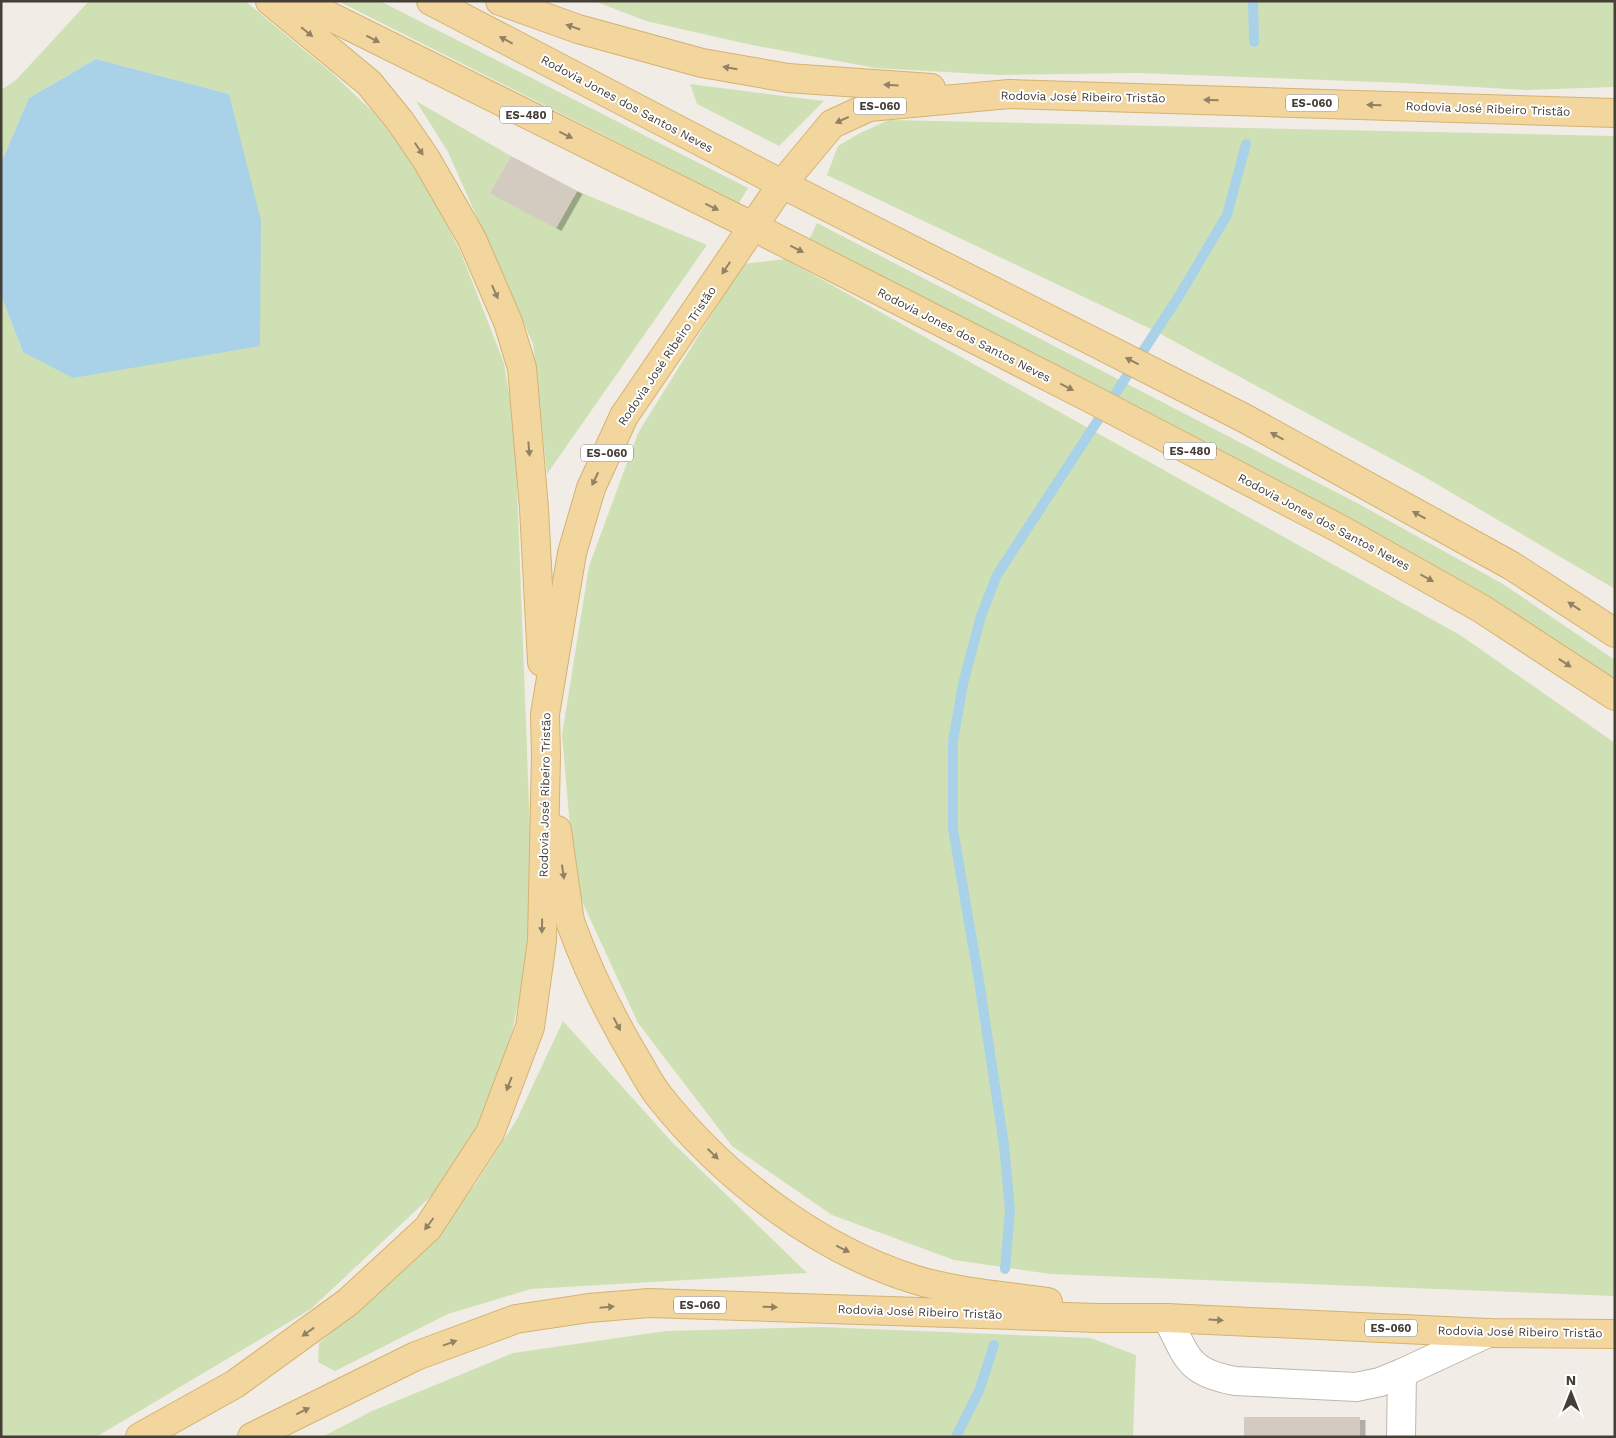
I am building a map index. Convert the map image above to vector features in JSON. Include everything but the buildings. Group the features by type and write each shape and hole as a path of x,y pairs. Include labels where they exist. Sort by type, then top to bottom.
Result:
{"main road":[{"path":"270,1 369,83 400,120 426,160 472,239 508,322 522,368 534,508 545,714"},
{"name":"Rodovia Jones dos Santos Neves","path":"299,1 754,227 1082,394 1340,529 1482,609 1615,696"},
{"name":"Rodovia Jones dos Santos Neves","path":"431,1 782,184 1244,418 1512,566 1615,632"},
{"path":"500,1 578,29 702,63 740,70 788,78 1009,94"},
{"name":"Rodovia José Ribeiro Tristão","path":"140,1437 235,1384 348,1302 428,1228 490,1132 530,1027 542,941 546,755 545,714 572,553 591,488 624,416 782,184 832,124 869,107 1009,94 1615,113"},
{"path":"546,755 570,922 602,997 648,1080 674,1114 715,1156 756,1193 823,1239 861,1258 914,1279 956,1288 1167,1318"},
{"name":"Rodovia José Ribeiro Tristão","path":"252,1437 416,1356 516,1320 589,1308 648,1303 1097,1318 1167,1318 1488,1333 1615,1334"}],"lane":[{"path":"1167,1318 1190,1362 1203,1372 1216,1377 1235,1381 1356,1387 1380,1382 1488,1333"},
{"path":"1402,1373 1402,1437"}],"green space":[{"path":"89,1 245,1 332,73 373,112 406,152 431,194 461,253 504,363 515,432 530,830 530,941 513,1028 489,1105 444,1184 311,1309 96,1437 1,1437 1,295 23,352 229,94 96,59 29,98 1,163 1,90 16,80"},
{"path":"338,1 380,1 748,188 739,203"},
{"path":"594,1 1615,1 1615,87 1526,90 1404,83 1137,73 998,75 875,68 747,44 646,21"},
{"path":"690,84 824,101 779,146 697,104"},
{"path":"416,101 511,156 491,193 556,228 577,191 707,245 547,474 533,344 448,152"},
{"path":"889,120 1615,136 1615,589 1423,476 1153,330 827,175 838,146 860,133"},
{"path":"817,223 1357,503 1503,584 1615,660 1615,682 1494,599 1348,518 809,240"},
{"path":"785,259 1460,635 1615,743 1615,1296 1050,1274 954,1260 832,1215 732,1146 638,1023 575,886 562,735 589,566 638,433 743,264"},
{"path":"563,1021 672,1142 807,1273 531,1289 448,1314 335,1371 318,1362 319,1343 406,1268 475,1185 517,1119"},
{"path":"822,1327 1091,1338 1136,1355 1133,1437 322,1437 372,1411 513,1353 666,1331"}],"water":[{"path":"96,59 229,94 261,220 260,346 73,378 23,352 1,295 1,163 29,98"}],"waterway":[{"path":"1253,1 1254,42"},
{"path":"1005,1269 1010,1210 1004,1145 953,829 953,741 963,684 981,616 997,575 1179,296 1227,215 1246,144"},
{"path":"956,1437 979,1391 994,1345"}]}
